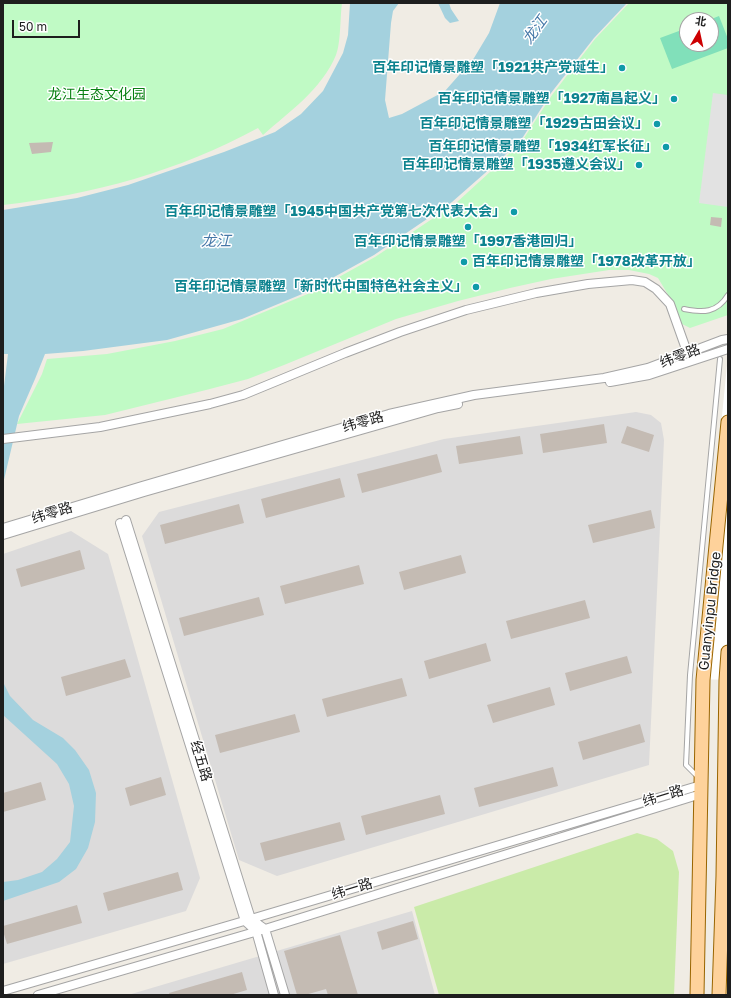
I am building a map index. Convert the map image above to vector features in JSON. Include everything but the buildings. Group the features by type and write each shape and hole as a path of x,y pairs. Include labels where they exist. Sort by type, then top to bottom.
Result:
{"main road":[{"name":"Guanyinpu Bridge","path":"697,995 703,680 728,422"},
{"name":"Guanyinpu Bridge","path":"719,995 723,876 726,680 728,652"}],"street":[{"path":"3,438 25,437 100,427 210,404 243,395 400,332 466,310 536,293 588,284 632,280 645,282 651,285 670,304 686,348"},
{"name":"纬零路","path":"3,528 390,414 474,395 611,376 648,368 728,339"},
{"name":"纬零路","path":"3,535 144,492 438,408 475,400 603,383 649,375 728,349"},
{"name":"经五路","path":"123,522 248,920"},
{"name":"纬一路","path":"3,991 701,786"},
{"name":"纬一路","path":"38,995 256,931 701,786"},
{"path":"248,920 265,928 285,995"},
{"path":"248,920 256,931 274,995"}],"lane":[{"path":"684,309 697,312 714,309 722,304 728,295"},
{"path":"701,786 686,765 690,676 720,359"}],"shaded area":[{"path":"713,93 728,95 728,207 699,203"},
{"path":"636,412 651,415 661,423 664,440 649,765 277,876 239,860 142,536 159,512 444,439"},
{"path":"71,531 108,554 200,878 186,911 3,964 3,554"},
{"path":"412,911 435,995 128,995"}],"green space":[{"name":"龙江生态文化园","path":"3,3 342,3 338,50 330,67 314,89 294,109 263,135 258,128 197,157 166,169 102,188 36,201 3,205"},
{"path":"629,3 728,3 728,315 690,328 680,323 667,293 658,278 649,274 629,270 609,270 551,279 510,288 396,319 248,379 206,390 105,415 17,424 42,374 47,359 107,354 175,341 223,329 310,293 375,257 456,203 502,161 524,138 552,95 595,39"},
{"path":"719,16 728,39 728,48 719,51"},
{"path":"679,31 679,52 717,52 672,69 660,38"},
{"path":"637,833 657,839 673,851 679,872 674,995 439,995 414,907"}],"water":[{"name":"龙江","path":"350,3 399,3 393,11 391,23 385,100 389,118 402,114 445,91 474,58 489,33 500,3 627,3 594,38 551,93 523,137 501,159 452,202 374,255 307,292 242,319 167,340 83,351 45,354 19,416 3,484 3,394 8,354 3,354 3,210 77,198 128,185 224,152 275,132 301,114 323,91 343,53 348,35"},
{"path":"438,3 449,3 459,21 450,23 445,18"},
{"path":"3,682 10,696 33,720 63,738 75,750 89,770 96,793 95,822 88,848 76,869 59,882 3,901 3,882 18,880 42,872 57,859 70,842 74,806 69,784 57,764 3,715"}],"pier":[{"path":"728,355 728,680 696,679"}],"place":[{"name":"百年印记情景雕塑「1921共产党诞生」","path":"622,68"},
{"name":"百年印记情景雕塑「1927南昌起义」","path":"674,99"},
{"name":"百年印记情景雕塑「1929古田会议」","path":"657,124"},
{"name":"百年印记情景雕塑「1934红军长征」","path":"666,147"},
{"name":"百年印记情景雕塑「1935遵义会议」","path":"639,165"},
{"name":"百年印记情景雕塑「1945中国共产党第七次代表大会」","path":"514,212"},
{"name":"百年印记情景雕塑「1997香港回归」","path":"468,227"},
{"name":"百年印记情景雕塑「1978改革开放」","path":"464,262"},
{"name":"百年印记情景雕塑「新时代中国特色社会主义」","path":"476,287"}]}
